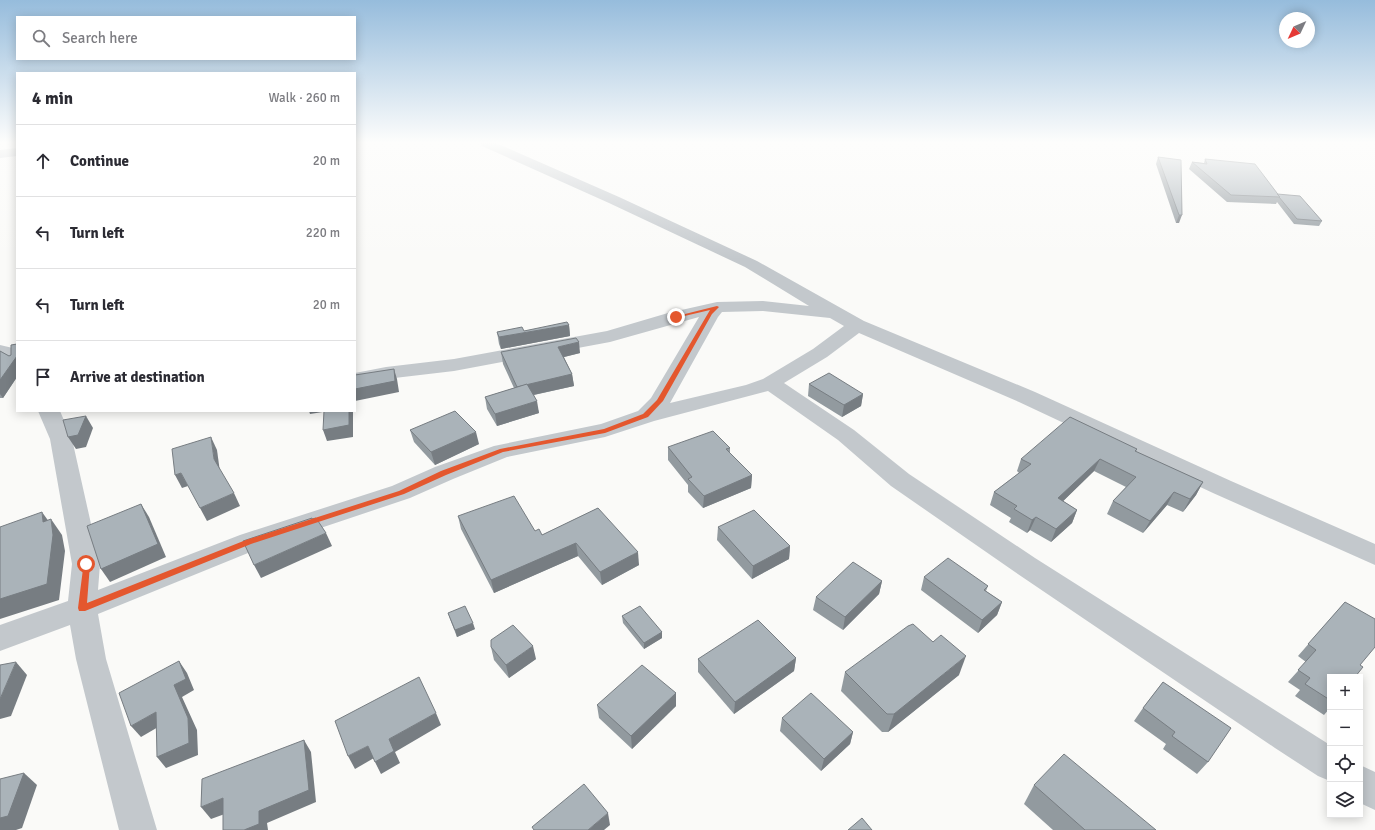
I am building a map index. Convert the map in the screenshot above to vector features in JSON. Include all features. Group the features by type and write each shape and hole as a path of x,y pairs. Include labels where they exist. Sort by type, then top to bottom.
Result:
{"street":[{"path":"573,182 751,264 835,313 857,324 1027,397 1222,487 1375,555"},
{"path":"356,380 386,373 454,365 610,336 717,307 762,306 835,313"},
{"path":"646,416 660,401 710,314 717,307"},
{"path":"0,638 82,608 249,542 401,492 502,450 605,430 646,416 704,400 752,390 770,383 820,353 857,324"},
{"path":"770,383 846,435 900,480 1031,569 1286,737 1327,762"},
{"path":"49,412 61,439 86,564 82,608 92,659 138,830"},
{"path":"1363,785 1375,792"}],"building":[{"path":"1167,182 1181,182 1182,215 1179,215"},
{"path":"1215,182 1268,182 1280,197 1231,195"},
{"path":"1277,194 1300,196 1322,221 1297,219"},
{"path":"567,322 569,325 499,337 497,332 522,327 524,331"},
{"path":"576,338 579,342 558,347 572,374 517,387 501,352"},
{"path":"16,344 16,357 0,380 0,351 9,356 11,355 11,345"},
{"path":"394,369 395,381 356,389 356,375"},
{"path":"829,373 863,394 844,405 809,384"},
{"path":"527,384 537,401 495,414 485,397"},
{"path":"455,411 476,432 431,452 410,430"},
{"path":"324,412 349,412 349,425 323,430"},
{"path":"86,416 78,435 68,437 63,420"},
{"path":"1070,417 1137,449 1135,451 1203,482 1190,499 1174,492 1150,521 1113,501 1136,477 1100,459 1058,498 1077,510 1056,529 1036,517 1032,520 1014,509 1017,506 994,492 1031,464 1021,459"},
{"path":"713,431 730,448 726,449 752,475 704,496 688,479 692,477 668,447"},
{"path":"211,437 214,459 234,493 200,508 181,473 175,475 172,449"},
{"path":"514,496 535,531 539,529 542,535 598,508 638,552 600,572 576,543 491,580 458,516"},
{"path":"141,504 158,544 101,569 87,526"},
{"path":"754,510 790,546 753,566 718,527"},
{"path":"42,512 43,522 51,519 53,535 47,584 0,599 0,527"},
{"path":"312,518 316,518 326,533 254,565 243,541"},
{"path":"948,558 988,586 984,590 1002,602 982,620 924,577"},
{"path":"853,562 882,581 845,617 816,597"},
{"path":"1345,602 1375,619 1375,647 1360,665 1363,667 1357,674 1327,674 1327,698 1305,684 1310,678 1298,670 1316,650 1308,644"},
{"path":"465,606 473,623 455,630 448,613"},
{"path":"640,606 662,632 644,643 622,616"},
{"path":"758,620 796,658 735,702 698,659"},
{"path":"913,624 933,642 941,635 966,656 894,714 887,714 845,672 908,626"},
{"path":"513,625 533,646 506,665 491,647 491,640"},
{"path":"179,661 186,679 174,685 188,718 189,743 157,757 156,712 131,726 119,693"},
{"path":"16,662 0,699 0,665"},
{"path":"642,665 676,693 631,736 597,705"},
{"path":"419,677 436,713 389,739 394,751 375,762 368,746 348,756 335,721"},
{"path":"1163,682 1231,728 1208,762 1172,736 1175,732 1143,708"},
{"path":"811,693 853,732 824,759 782,718"},
{"path":"304,740 309,790 259,811 259,824 244,830 223,830 223,798 201,807 202,779"},
{"path":"1064,754 1156,830 1085,830 1034,785"},
{"path":"24,773 8,816 0,818 0,779"},
{"path":"584,784 608,813 588,830 534,830 532,827"},
{"path":"862,818 872,830 848,830"}],"route":[{"path":"86,564 82,608 249,542 327,516 369,504 401,492 502,450 605,430 646,416 660,401 710,314 717,307 676,317"}]}
